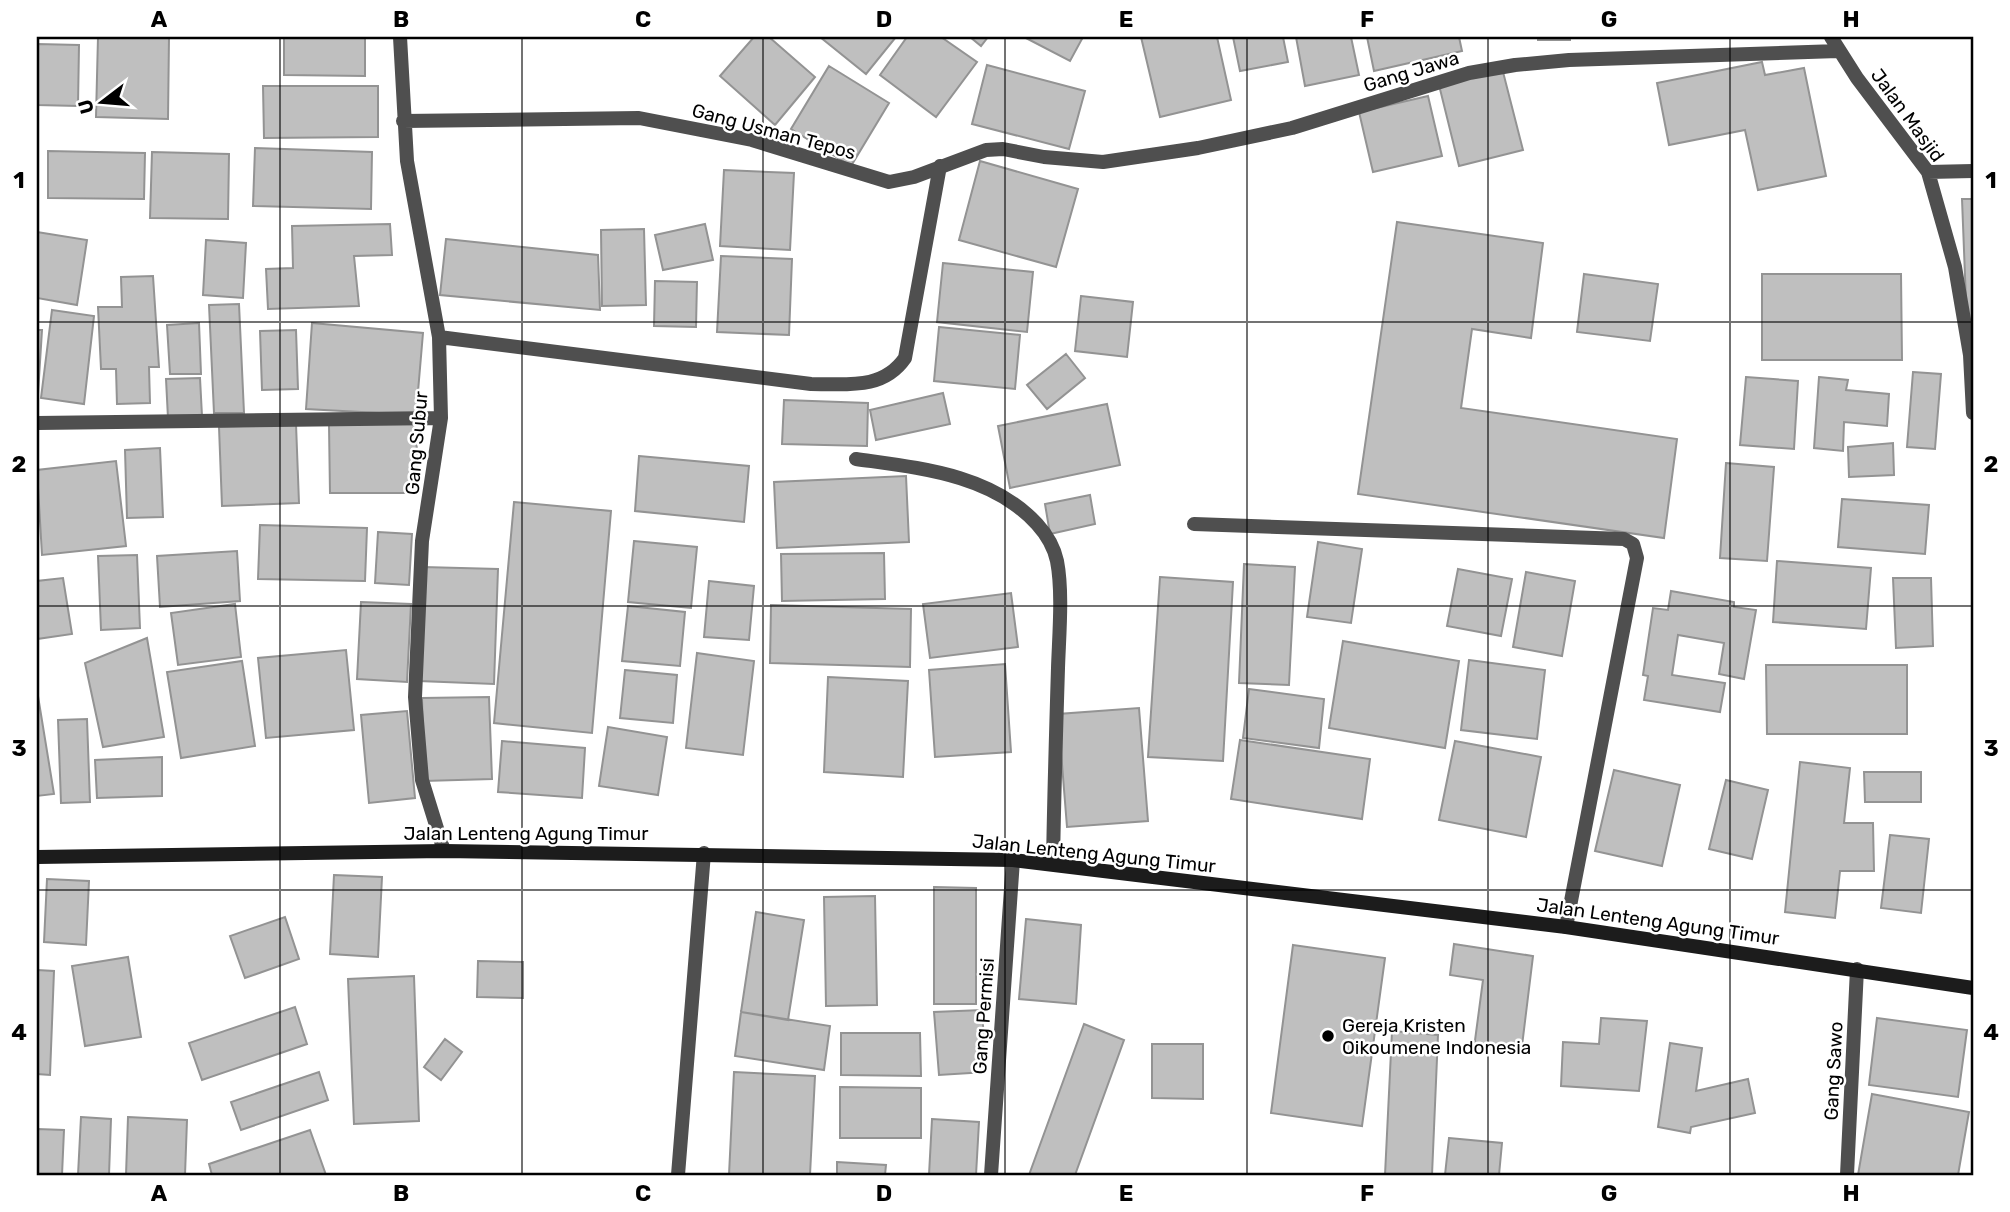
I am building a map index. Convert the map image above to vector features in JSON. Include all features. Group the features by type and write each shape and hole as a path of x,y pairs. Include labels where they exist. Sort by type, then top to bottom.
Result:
{"main road":[{"name":"Jalan Lenteng Agung Timur","path":"37,857 444,851 704,853 1013,860 1566,927 1973,988"}],"street":[{"name":"Gang Subur","path":"400,37 403,121 410,182 439,337 441,418 422,541 415,696 422,780 444,851"},
{"name":"Jalan Masjid","path":"1831,37 1838,51 1928,172 1955,267 1970,355 1973,413"},
{"name":"Gang Jawa","path":"1044,157 1103,162 1198,148 1292,128 1469,73 1515,65 1569,60 1838,51"},
{"name":"Gang Usman Tepos","path":"403,121 639,118 752,141 889,182 914,177 986,150 1003,149 1044,157"},
{"path":"439,337 811,384 873,382 895,373 905,358 940,166"},
{"path":"1928,172 1973,171"},
{"path":"37,423 441,418"},
{"path":"856,459 935,470 963,478 1005,499 1036,523 1050,540 1057,563 1059,635 1053,864"},
{"path":"1194,523 1624,539 1633,544 1637,558 1566,927"},
{"path":"678,1175 704,853"},
{"name":"Gang Permisi","path":"991,1175 1013,860"},
{"name":"Gang Sawo","path":"1847,1175 1857,970"}],"building":[{"path":"98,37 169,37 168,119 96,117"},
{"path":"284,37 365,37 365,76 284,75"},
{"path":"754,37 769,37 815,77 775,125 720,76"},
{"path":"820,37 896,37 866,74"},
{"path":"907,37 941,37 977,62 936,117 880,75"},
{"path":"970,37 988,37 981,46"},
{"path":"1024,37 1083,37 1070,61"},
{"path":"1141,37 1217,37 1231,100 1160,117"},
{"path":"1233,37 1283,37 1288,62 1240,71"},
{"path":"1296,37 1351,37 1359,75 1305,86"},
{"path":"1367,37 1459,37 1462,51 1374,71"},
{"path":"1538,37 1570,37 1570,40 1538,40"},
{"path":"37,44 79,45 78,106 37,105"},
{"path":"1762,62 1765,75 1804,68 1826,176 1758,190 1745,130 1669,145 1657,83"},
{"path":"987,65 1085,91 1069,149 972,124"},
{"path":"829,66 889,103 851,166 791,129"},
{"path":"1502,68 1523,150 1459,166 1439,85"},
{"path":"263,86 378,86 378,137 264,138"},
{"path":"1428,96 1442,156 1373,172 1359,112"},
{"path":"255,148 372,152 371,209 253,206"},
{"path":"48,151 145,153 144,199 48,198"},
{"path":"152,152 229,154 228,219 150,218"},
{"path":"980,161 1078,189 1056,267 959,240"},
{"path":"724,170 794,173 790,250 720,246"},
{"path":"1962,199 1973,199 1973,326 1967,327"},
{"path":"1397,222 1543,243 1531,338 1472,329 1461,408 1677,439 1664,538 1358,494"},
{"path":"390,224 392,255 354,256 359,306 268,309 266,269 293,268 292,226"},
{"path":"705,224 713,260 663,270 655,235"},
{"path":"644,229 646,305 602,306 601,230"},
{"path":"37,232 87,240 77,305 37,298"},
{"path":"446,239 598,255 600,310 440,295"},
{"path":"206,240 246,243 243,298 203,295"},
{"path":"721,256 792,259 789,335 717,332"},
{"path":"943,263 1033,272 1027,332 937,322"},
{"path":"1584,274 1658,284 1650,341 1577,332"},
{"path":"1762,274 1901,274 1902,360 1762,360"},
{"path":"153,276 159,367 149,367 150,403 117,404 116,369 101,369 98,307 122,307 121,277"},
{"path":"655,281 697,282 696,327 654,326"},
{"path":"1081,296 1133,302 1127,357 1075,351"},
{"path":"239,304 244,413 214,413 209,305"},
{"path":"52,310 94,316 84,404 41,398"},
{"path":"199,323 201,374 170,374 167,325"},
{"path":"312,323 423,333 416,415 306,409"},
{"path":"939,327 1020,335 1015,389 934,381"},
{"path":"37,330 42,330 38,394 37,394"},
{"path":"296,330 298,389 262,390 260,331"},
{"path":"1066,354 1085,378 1047,409 1027,385"},
{"path":"1913,372 1941,374 1935,449 1907,447"},
{"path":"1746,377 1798,381 1794,449 1740,445"},
{"path":"1819,377 1848,380 1846,390 1889,394 1887,426 1844,422 1843,451 1814,448"},
{"path":"200,378 202,416 168,418 166,379"},
{"path":"943,393 950,424 876,440 870,410"},
{"path":"784,400 868,403 867,446 782,444"},
{"path":"1107,404 1120,465 1010,488 998,426"},
{"path":"416,423 418,493 330,493 329,425"},
{"path":"296,424 299,503 222,506 219,427"},
{"path":"1893,443 1894,475 1849,477 1848,447"},
{"path":"160,448 163,517 127,518 125,450"},
{"path":"639,456 749,466 744,522 635,511"},
{"path":"116,461 126,546 42,555 37,470"},
{"path":"1726,463 1774,467 1767,561 1720,558"},
{"path":"906,476 909,542 777,548 774,482"},
{"path":"1090,495 1095,524 1050,534 1045,504"},
{"path":"1842,499 1929,505 1925,554 1838,547"},
{"path":"514,502 611,511 592,733 494,723"},
{"path":"260,525 367,528 365,581 258,579"},
{"path":"378,532 412,534 409,585 375,583"},
{"path":"634,541 697,547 691,608 628,602"},
{"path":"1318,542 1362,549 1351,623 1307,617"},
{"path":"237,551 240,601 160,607 157,556"},
{"path":"884,553 885,599 782,601 781,554"},
{"path":"137,555 140,628 101,630 98,556"},
{"path":"1777,561 1871,568 1866,629 1773,622"},
{"path":"1244,564 1295,567 1289,685 1239,683"},
{"path":"423,567 498,569 494,684 419,681"},
{"path":"1458,569 1512,579 1501,636 1447,626"},
{"path":"1526,572 1575,581 1562,656 1513,647"},
{"path":"1160,577 1233,582 1223,761 1148,757"},
{"path":"63,578 72,634 37,639 37,581"},
{"path":"1893,578 1931,578 1933,646 1896,648"},
{"path":"709,581 754,586 749,640 704,637"},
{"path":"1671,591 1734,602 1734,607 1756,610 1744,679 1719,674 1724,643 1678,635 1672,675 1725,683 1720,712 1644,700 1648,676 1643,675 1653,608 1668,610"},
{"path":"1011,593 1018,647 930,658 923,604"},
{"path":"361,602 411,604 407,682 357,679"},
{"path":"235,604 241,657 178,665 171,613"},
{"path":"771,605 911,609 910,667 770,663"},
{"path":"628,606 685,612 680,666 622,661"},
{"path":"147,638 164,737 103,747 85,663"},
{"path":"1343,641 1459,661 1445,748 1329,728"},
{"path":"346,650 354,730 266,738 258,658"},
{"path":"697,653 754,661 743,755 686,748"},
{"path":"1469,660 1545,670 1537,739 1461,730"},
{"path":"242,661 255,746 181,758 167,672"},
{"path":"1005,664 1011,752 935,757 929,670"},
{"path":"1766,665 1907,665 1907,734 1767,734"},
{"path":"625,670 677,675 673,723 620,718"},
{"path":"828,677 908,681 903,777 824,772"},
{"path":"1249,689 1324,699 1319,748 1243,738"},
{"path":"37,690 54,794 37,796"},
{"path":"489,697 492,779 424,781 422,698"},
{"path":"1139,708 1148,821 1067,827 1058,714"},
{"path":"407,711 415,798 369,803 361,715"},
{"path":"87,719 90,802 61,803 58,720"},
{"path":"608,727 667,737 658,795 599,786"},
{"path":"1240,740 1370,759 1362,819 1231,799"},
{"path":"502,741 585,748 582,798 498,792"},
{"path":"1455,741 1541,757 1526,837 1439,820"},
{"path":"162,757 162,796 97,798 95,760"},
{"path":"1800,762 1850,768 1844,823 1873,823 1874,871 1840,871 1835,918 1785,912"},
{"path":"1614,770 1680,785 1662,866 1595,851"},
{"path":"1864,772 1921,772 1921,802 1865,802"},
{"path":"1726,780 1768,790 1752,859 1709,849"},
{"path":"1890,835 1929,839 1921,913 1881,908"},
{"path":"334,875 382,877 378,957 330,954"},
{"path":"47,879 89,881 86,945 44,942"},
{"path":"934,887 976,888 976,1004 934,1004"},
{"path":"875,896 877,1005 826,1006 824,897"},
{"path":"756,912 804,920 788,1020 741,1012"},
{"path":"285,917 299,959 245,978 230,936"},
{"path":"1026,919 1081,925 1076,1004 1019,999"},
{"path":"1454,944 1533,956 1521,1054 1474,1048 1483,980 1450,975"},
{"name":"Gereja Kristen Oikoumene Indonesia","path":"1293,945 1385,958 1362,1126 1271,1113"},
{"path":"128,957 141,1037 85,1046 72,966"},
{"path":"478,961 523,962 523,998 477,997"},
{"path":"37,970 54,971 50,1075 37,1074"},
{"path":"414,976 419,1121 354,1124 348,979"},
{"path":"295,1007 307,1044 202,1080 189,1043"},
{"path":"982,1010 986,1072 939,1075 934,1012"},
{"path":"741,1012 830,1026 824,1070 735,1056"},
{"path":"1601,1018 1647,1021 1639,1091 1561,1086 1563,1042 1599,1044"},
{"path":"1877,1018 1967,1030 1958,1097 1869,1085"},
{"path":"1084,1024 1124,1040 1075,1175 1029,1175"},
{"path":"1392,1031 1438,1035 1432,1175 1385,1175"},
{"path":"841,1033 920,1033 921,1076 841,1075"},
{"path":"445,1039 462,1052 441,1080 424,1067"},
{"path":"1670,1043 1702,1048 1696,1091 1748,1079 1755,1113 1691,1127 1690,1133 1658,1127"},
{"path":"1152,1044 1203,1044 1203,1099 1152,1098"},
{"path":"319,1072 328,1100 241,1130 231,1102"},
{"path":"734,1072 815,1076 810,1175 729,1175"},
{"path":"840,1087 921,1088 921,1138 840,1138"},
{"path":"1872,1094 1969,1112 1958,1175 1858,1175"},
{"path":"81,1117 111,1119 109,1175 78,1175"},
{"path":"128,1117 187,1120 185,1175 126,1175"},
{"path":"932,1119 979,1122 976,1175 929,1175"},
{"path":"37,1129 64,1130 62,1175 37,1175"},
{"path":"310,1130 326,1175 212,1175 209,1164"},
{"path":"1449,1138 1502,1143 1499,1175 1445,1175"},
{"path":"837,1162 886,1165 885,1175 837,1175"}],"place":[{"name":"Gereja Kristen Oikoumene Indonesia","path":"1328,1036"}]}
